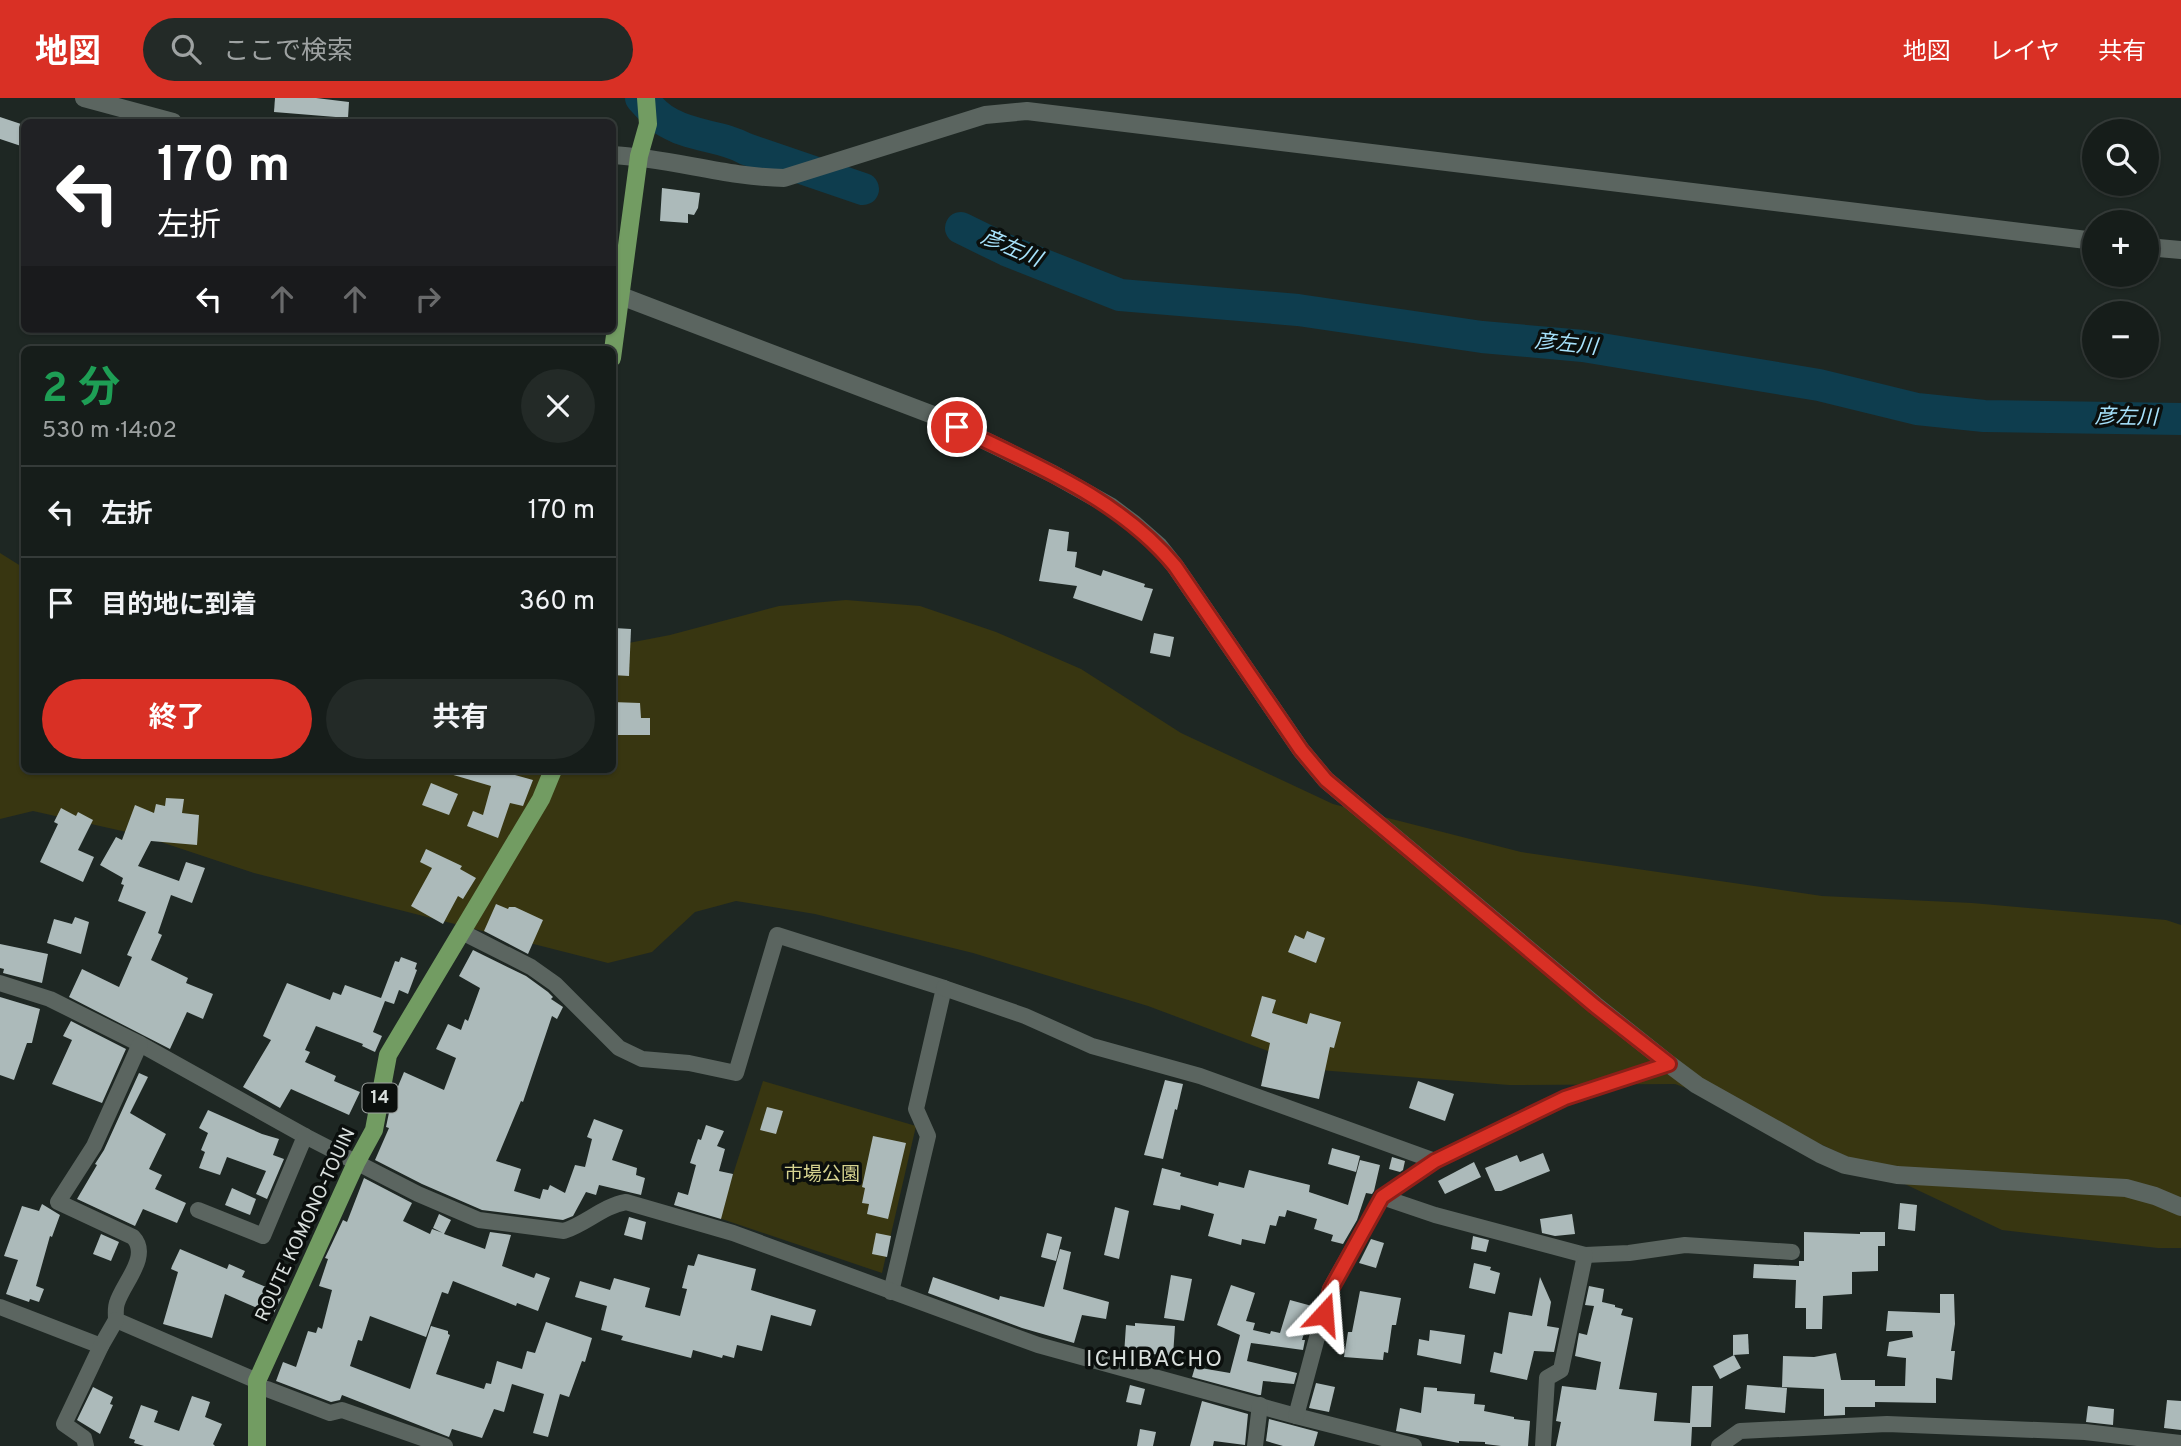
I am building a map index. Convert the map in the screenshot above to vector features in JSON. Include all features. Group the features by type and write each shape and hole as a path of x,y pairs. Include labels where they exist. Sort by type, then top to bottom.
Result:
{"main road":[{"path":"616,330 639,156 648,124 646,98"},
{"name":"ROUTE KOMONO-TOUIN","path":"257,1446 257,1385 356,1163 374,1130 388,1055 541,799 552,773"}],"street":[{"path":"83,98 162,119"},
{"path":"616,155 639,156 755,177 784,178 985,115 1027,111 2082,239"},
{"path":"2159,248 2181,250"},
{"path":"621,296 933,415 1053,474 1110,506 1159,546 1175,566 1301,750 1326,780 1595,1006 1696,1084 1750,1116 1819,1154 1845,1165 1921,1177 2126,1188 2181,1207"},
{"path":"462,932 531,967 555,984 619,1048 642,1059 689,1063 736,1073 777,935 944,988 1025,1016 1092,1046 1200,1076 1435,1161"},
{"path":"0,983 51,999 140,1044 356,1163 479,1220 564,1231 577,1227 614,1204 626,1202 733,1233 1038,1345 1414,1446"},
{"path":"891,1292 928,1136 916,1110 944,988"},
{"path":"86,1446 84,1438 64,1424 116,1320 116,1304 140,1253 140,1244 133,1237 58,1202 94,1146 140,1044"},
{"path":"1296,1416 1331,1289 1382,1197 1435,1161 1565,1098 1669,1064"},
{"path":"198,1210 263,1236 305,1136"},
{"path":"1382,1197 1435,1215 1585,1255 1629,1253 1685,1245 1791,1252"},
{"path":"1543,1446 1547,1378 1561,1370 1585,1255"},
{"path":"0,1307 101,1346"},
{"path":"116,1320 257,1385 330,1413 342,1410 445,1446"},
{"path":"1255,1446 1260,1405"},
{"path":"1719,1446 1740,1431 1749,1438 1887,1424 2085,1432 2181,1443"}],"green space":[{"path":"0,553 21,566 21,773 616,773 616,645 670,635 779,606 846,600 920,606 996,632 1081,669 1181,733 1333,804 1521,852 1822,896 1972,903 2166,920 2181,925 2181,1248 2158,1248 2002,1230 1757,1114 1675,1084 1509,1085 1319,1070 1148,1006 973,953 815,914 736,901 695,912 652,952 608,963 254,873 140,835 33,811 0,819"},
{"name":"市場公園","path":"763,1081 916,1126 882,1273 719,1218"}],"building":[{"path":"275,98 316,98 349,102 348,118 274,112"},
{"path":"0,117 21,124 21,146 0,139"},
{"path":"662,188 700,193 698,208 694,215 688,214 688,223 660,221"},
{"path":"1049,529 1069,532 1067,551 1077,552 1075,567 1101,576 1103,570 1153,589 1142,621 1073,598 1077,586 1039,581"},
{"path":"616,628 631,629 629,676 616,675"},
{"path":"1154,633 1174,637 1170,657 1150,653"},
{"path":"616,702 640,703 641,718 650,718 650,735 616,735"},
{"path":"516,773 515,775 533,780 523,806 510,803 498,838 467,826 473,811 483,815 491,786 450,774"},
{"path":"431,783 458,794 449,815 422,805"},
{"path":"166,798 184,799 182,813 199,815 197,845 151,841 138,866 179,881 186,862 205,868 192,903 171,895 158,933 162,935 151,960 188,978 186,983 213,994 203,1019 187,1012 170,1049 69,997 82,969 119,987 132,957 127,955 146,912 118,901 124,885 121,884 123,878 100,865 116,837 122,840 135,805 154,813 156,804 165,806"},
{"path":"61,808 76,816 78,812 93,820 78,850 94,857 83,882 40,862 58,824 54,822"},
{"path":"426,849 462,866 460,869 476,878 463,899 458,896 443,924 411,906 432,868 420,862"},
{"path":"496,904 508,909 515,907 543,920 528,954 484,931"},
{"path":"75,917 89,922 81,954 47,943 54,919 72,924"},
{"path":"1307,931 1325,938 1316,963 1288,952 1295,935 1304,939"},
{"path":"0,944 48,954 42,983 3,973 4,969 0,968"},
{"path":"473,950 526,976 563,1007 557,1019 552,1016 523,1102 521,1101 496,1161 521,1169 514,1191 540,1199 543,1189 548,1190 550,1185 565,1193 575,1165 585,1167 592,1139 587,1137 594,1119 623,1130 612,1160 637,1168 636,1175 645,1178 641,1195 599,1185 596,1195 586,1192 573,1216 563,1220 482,1210 375,1160 389,1128 386,1127 391,1103 404,1072 444,1090 456,1058 436,1049 448,1024 461,1030 465,1019 468,1021 480,988 459,976"},
{"path":"401,957 417,963 417,970 408,994 399,990 394,1004 385,1001 373,1032 382,1036 375,1052 362,1046 363,1044 316,1026 305,1050 310,1052 305,1062 336,1076 334,1081 360,1092 349,1115 291,1089 280,1108 243,1087 271,1040 263,1036 287,983 330,1000 333,992 341,995 345,985 381,998 395,961 399,962"},
{"path":"1262,996 1276,1000 1272,1013 1307,1024 1310,1013 1341,1022 1334,1048 1330,1047 1319,1099 1261,1086 1270,1043 1251,1036"},
{"path":"0,997 40,1009 32,1043 27,1043 14,1080 0,1075"},
{"path":"71,1021 126,1049 102,1103 52,1084 72,1040 63,1036"},
{"path":"139,1073 148,1077 130,1113 166,1134 149,1169 162,1175 155,1189 186,1203 177,1223 143,1209 135,1226 77,1199 97,1165 95,1164"},
{"path":"1165,1080 1183,1084 1163,1159 1144,1155"},
{"path":"1418,1081 1454,1094 1445,1121 1409,1108"},
{"path":"767,1107 783,1111 776,1134 760,1130"},
{"path":"208,1110 279,1139 273,1155 284,1159 267,1199 256,1194 266,1171 227,1157 220,1175 199,1168 205,1152 201,1150 208,1133 199,1128"},
{"path":"706,1125 724,1131 717,1146 725,1149 719,1171 733,1174 721,1219 674,1205 678,1192 688,1195 696,1165 690,1163"},
{"path":"873,1136 906,1143 888,1219 867,1214 869,1204 862,1203 865,1188 862,1187"},
{"path":"1332,1148 1360,1156 1356,1172 1328,1164"},
{"path":"1543,1153 1550,1171 1495,1191 1485,1168 1517,1155 1520,1162"},
{"path":"1392,1157 1405,1161 1403,1170 1400,1172 1389,1169"},
{"path":"1360,1160 1380,1165 1374,1191 1372,1194 1366,1193 1357,1220 1343,1244 1331,1241 1333,1235 1314,1229 1317,1219 1287,1210 1285,1217 1279,1216 1276,1226 1270,1225 1265,1244 1242,1239 1241,1245 1208,1236 1214,1214 1181,1205 1180,1210 1153,1205 1162,1168 1181,1173 1180,1176 1218,1186 1219,1182 1244,1188 1249,1170 1310,1185 1309,1192 1348,1205"},
{"path":"1474,1162 1481,1177 1445,1194 1438,1181"},
{"path":"364,1178 412,1203 403,1221 430,1234 432,1229 443,1233 433,1228 439,1214 451,1220 444,1234 485,1249 490,1232 511,1235 502,1266 534,1278 536,1273 550,1278 538,1311 517,1303 516,1306 453,1281 448,1294 442,1292 426,1337 370,1316 362,1341 358,1340 350,1366 410,1389 431,1326 448,1331 450,1335 436,1374 484,1389 486,1383 491,1384 497,1361 522,1369 527,1351 535,1353 546,1322 592,1338 585,1362 582,1361 569,1397 560,1394 548,1437 533,1433 544,1394 512,1384 504,1412 494,1409 482,1438 452,1429 449,1437 342,1395 340,1400 331,1402 276,1381 283,1362 296,1367 308,1331 316,1333 318,1327 322,1329 332,1290 319,1286 328,1259 325,1258 343,1220 347,1222"},
{"path":"232,1188 256,1199 250,1215 225,1205"},
{"path":"1900,1203 1917,1205 1915,1231 1898,1229"},
{"path":"42,1204 60,1215 52,1237 50,1236 36,1286 44,1289 39,1302 30,1299 29,1302 6,1294 18,1260 4,1256 22,1206 39,1211"},
{"path":"1115,1207 1129,1211 1119,1259 1104,1255"},
{"path":"1572,1214 1575,1234 1555,1236 1542,1233 1540,1219"},
{"path":"629,1217 646,1222 642,1240 624,1235"},
{"path":"1804,1232 1885,1232 1885,1246 1878,1246 1878,1271 1852,1272 1852,1294 1823,1296 1822,1329 1806,1329 1806,1308 1795,1308 1796,1280 1753,1278 1754,1264 1799,1266 1799,1261 1804,1261"},
{"path":"876,1233 891,1236 887,1257 872,1254"},
{"path":"1047,1233 1062,1237 1056,1261 1041,1257"},
{"path":"101,1234 119,1242 111,1261 93,1254"},
{"path":"1473,1236 1489,1240 1486,1252 1471,1249"},
{"path":"1371,1239 1384,1243 1376,1268 1359,1263"},
{"path":"180,1249 227,1269 229,1264 245,1271 242,1277 283,1294 273,1315 225,1294 212,1338 163,1324 178,1272 171,1269"},
{"path":"1060,1249 1071,1252 1063,1289 1109,1302 1106,1319 1082,1315 1074,1343 1022,1328 928,1293 933,1277 999,1300 1000,1296 1044,1307"},
{"path":"698,1254 756,1269 751,1290 816,1310 811,1326 771,1315 762,1351 737,1345 734,1358 723,1355 722,1358 693,1350 691,1358 621,1340 623,1336 601,1330 607,1306 575,1297 580,1281 610,1290 614,1278 650,1288 645,1307 680,1316 687,1289 682,1288 688,1265 694,1266"},
{"path":"1474,1263 1491,1267 1490,1270 1500,1273 1495,1294 1469,1288"},
{"path":"1171,1275 1192,1279 1184,1321 1164,1318"},
{"path":"1540,1277 1551,1302 1547,1326 1559,1328 1554,1352 1534,1351 1527,1380 1490,1372 1494,1352 1502,1354 1509,1312 1532,1316"},
{"path":"1231,1285 1255,1293 1246,1321 1255,1323 1253,1330 1280,1333 1290,1300 1312,1306 1302,1340 1305,1340 1303,1350 1251,1343 1247,1361 1297,1373 1294,1384 1263,1381 1259,1395 1192,1377 1195,1367 1230,1373 1240,1335 1217,1325"},
{"path":"1589,1286 1604,1289 1602,1302 1623,1309 1621,1315 1633,1318 1619,1389 1657,1393 1654,1421 1690,1423 1692,1386 1713,1386 1711,1427 1692,1427 1691,1446 1556,1446 1561,1422 1556,1421 1562,1386 1596,1390 1601,1362 1575,1356 1579,1333 1587,1335 1594,1306 1585,1305"},
{"path":"1360,1291 1401,1298 1396,1325 1392,1325 1388,1353 1384,1352 1383,1360 1344,1357"},
{"path":"1940,1294 1954,1294 1955,1324 1951,1351 1955,1351 1952,1380 1936,1378 1936,1403 1875,1402 1875,1407 1845,1407 1845,1415 1824,1416 1824,1389 1782,1387 1783,1356 1814,1357 1836,1353 1841,1380 1875,1380 1875,1386 1905,1386 1906,1358 1887,1356 1889,1342 1913,1337 1912,1331 1886,1331 1888,1311 1940,1313"},
{"path":"1135,1323 1175,1326 1173,1356 1152,1354 1152,1358 1124,1355 1126,1325 1135,1326"},
{"path":"1430,1330 1465,1335 1461,1364 1417,1355 1419,1339 1429,1341"},
{"path":"1748,1334 1749,1354 1733,1355 1733,1335"},
{"path":"1734,1355 1741,1368 1720,1379 1713,1366"},
{"path":"1316,1383 1335,1387 1329,1412 1309,1408"},
{"path":"1130,1385 1145,1389 1141,1405 1126,1402"},
{"path":"1747,1385 1787,1388 1785,1413 1745,1409"},
{"path":"93,1387 113,1397 110,1404 113,1405 100,1434 77,1420"},
{"path":"1424,1387 1437,1388 1437,1391 1475,1394 1474,1404 1485,1405 1484,1411 1530,1421 1528,1446 1501,1446 1485,1442 1459,1443 1396,1431 1400,1408 1421,1413"},
{"path":"192,1396 210,1402 205,1417 222,1424 213,1444 215,1446 144,1446 129,1438 141,1405 158,1411 154,1422 179,1431"},
{"path":"2167,1400 2181,1401 2181,1430 2164,1428"},
{"path":"1202,1401 1248,1414 1245,1445 1214,1441 1213,1446 1190,1446"},
{"path":"2088,1406 2114,1409 2113,1425 2086,1422"},
{"path":"1269,1419 1318,1432 1314,1446 1283,1446 1266,1441"},
{"path":"1140,1429 1156,1432 1153,1446 1137,1446"}],"waterway":[{"name":"彦左川","path":"641,98 658,116 680,128 728,141 863,189"},
{"name":"彦左川","path":"961,228 1006,250 1120,295 1298,310 1482,337 1583,346 1819,385 1917,409 1984,416 2181,419"}],"district":[{"name":"ICHIBACHO","path":"1155,1360"}],"route":[{"path":"957,427 1053,474 1110,506 1159,546 1301,750 1326,780 1595,1006 1669,1064 1565,1098 1435,1161 1382,1197 1331,1289 1324,1314"}]}
